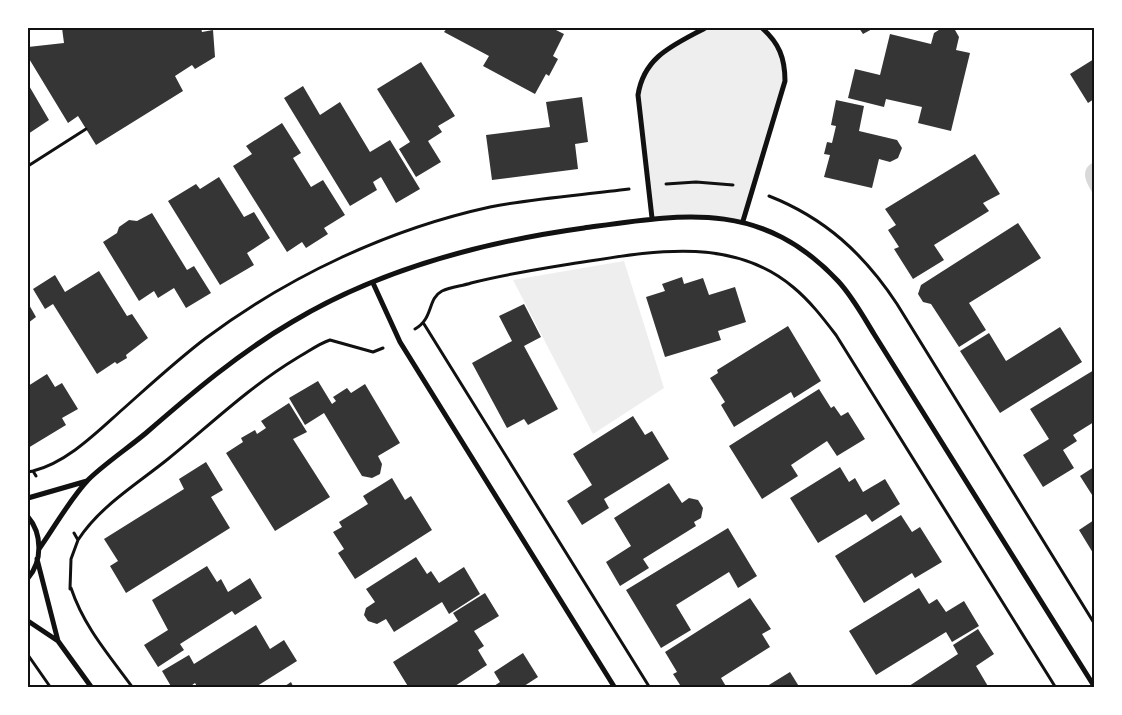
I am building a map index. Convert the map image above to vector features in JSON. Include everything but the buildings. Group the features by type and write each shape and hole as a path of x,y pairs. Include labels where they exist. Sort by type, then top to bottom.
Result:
{"street":[{"path":"652,218 639,104 641,78 649,64 665,51 705,28"},
{"path":"743,221 785,81 785,64 781,51 773,37 762,28"},
{"path":"39,549 88,480 119,456 188,396 247,351 294,320 373,283 428,262 503,242 652,218 710,216 743,221 776,234 800,248 822,266 849,295 1094,686"},
{"path":"373,283 400,342 615,688"},
{"path":"28,498 88,480"},
{"path":"28,517 37,535 39,549 37,559 28,578"},
{"path":"37,559 58,641"},
{"path":"28,620 58,641 92,688"}],"path":[{"path":"28,166 86,129"},
{"path":"663,184 696,182 733,185"},
{"path":"766,195 817,219 856,251 872,268 897,304 1094,623"},
{"path":"410,332 424,324 434,298 445,290 510,273 667,250 699,250 727,256 775,275 792,286 812,305 836,335 1056,688"},
{"path":"424,324 650,688"},
{"path":"133,688 79,613 71,588 71,559 78,540 88,525 104,509 271,374 330,340 373,352 385,347"},
{"path":"28,472 33,471"},
{"path":"70,527 78,540"},
{"path":"64,592 71,588"},
{"path":"28,655 51,688"}],"shaded area":[{"path":"705,28 762,28 781,51 785,81 743,221 652,218 638,95 649,64"},
{"path":"1094,162 1094,195 1087,182 1085,173 1089,165"},
{"path":"624,261 664,388 593,434 513,280"}]}
